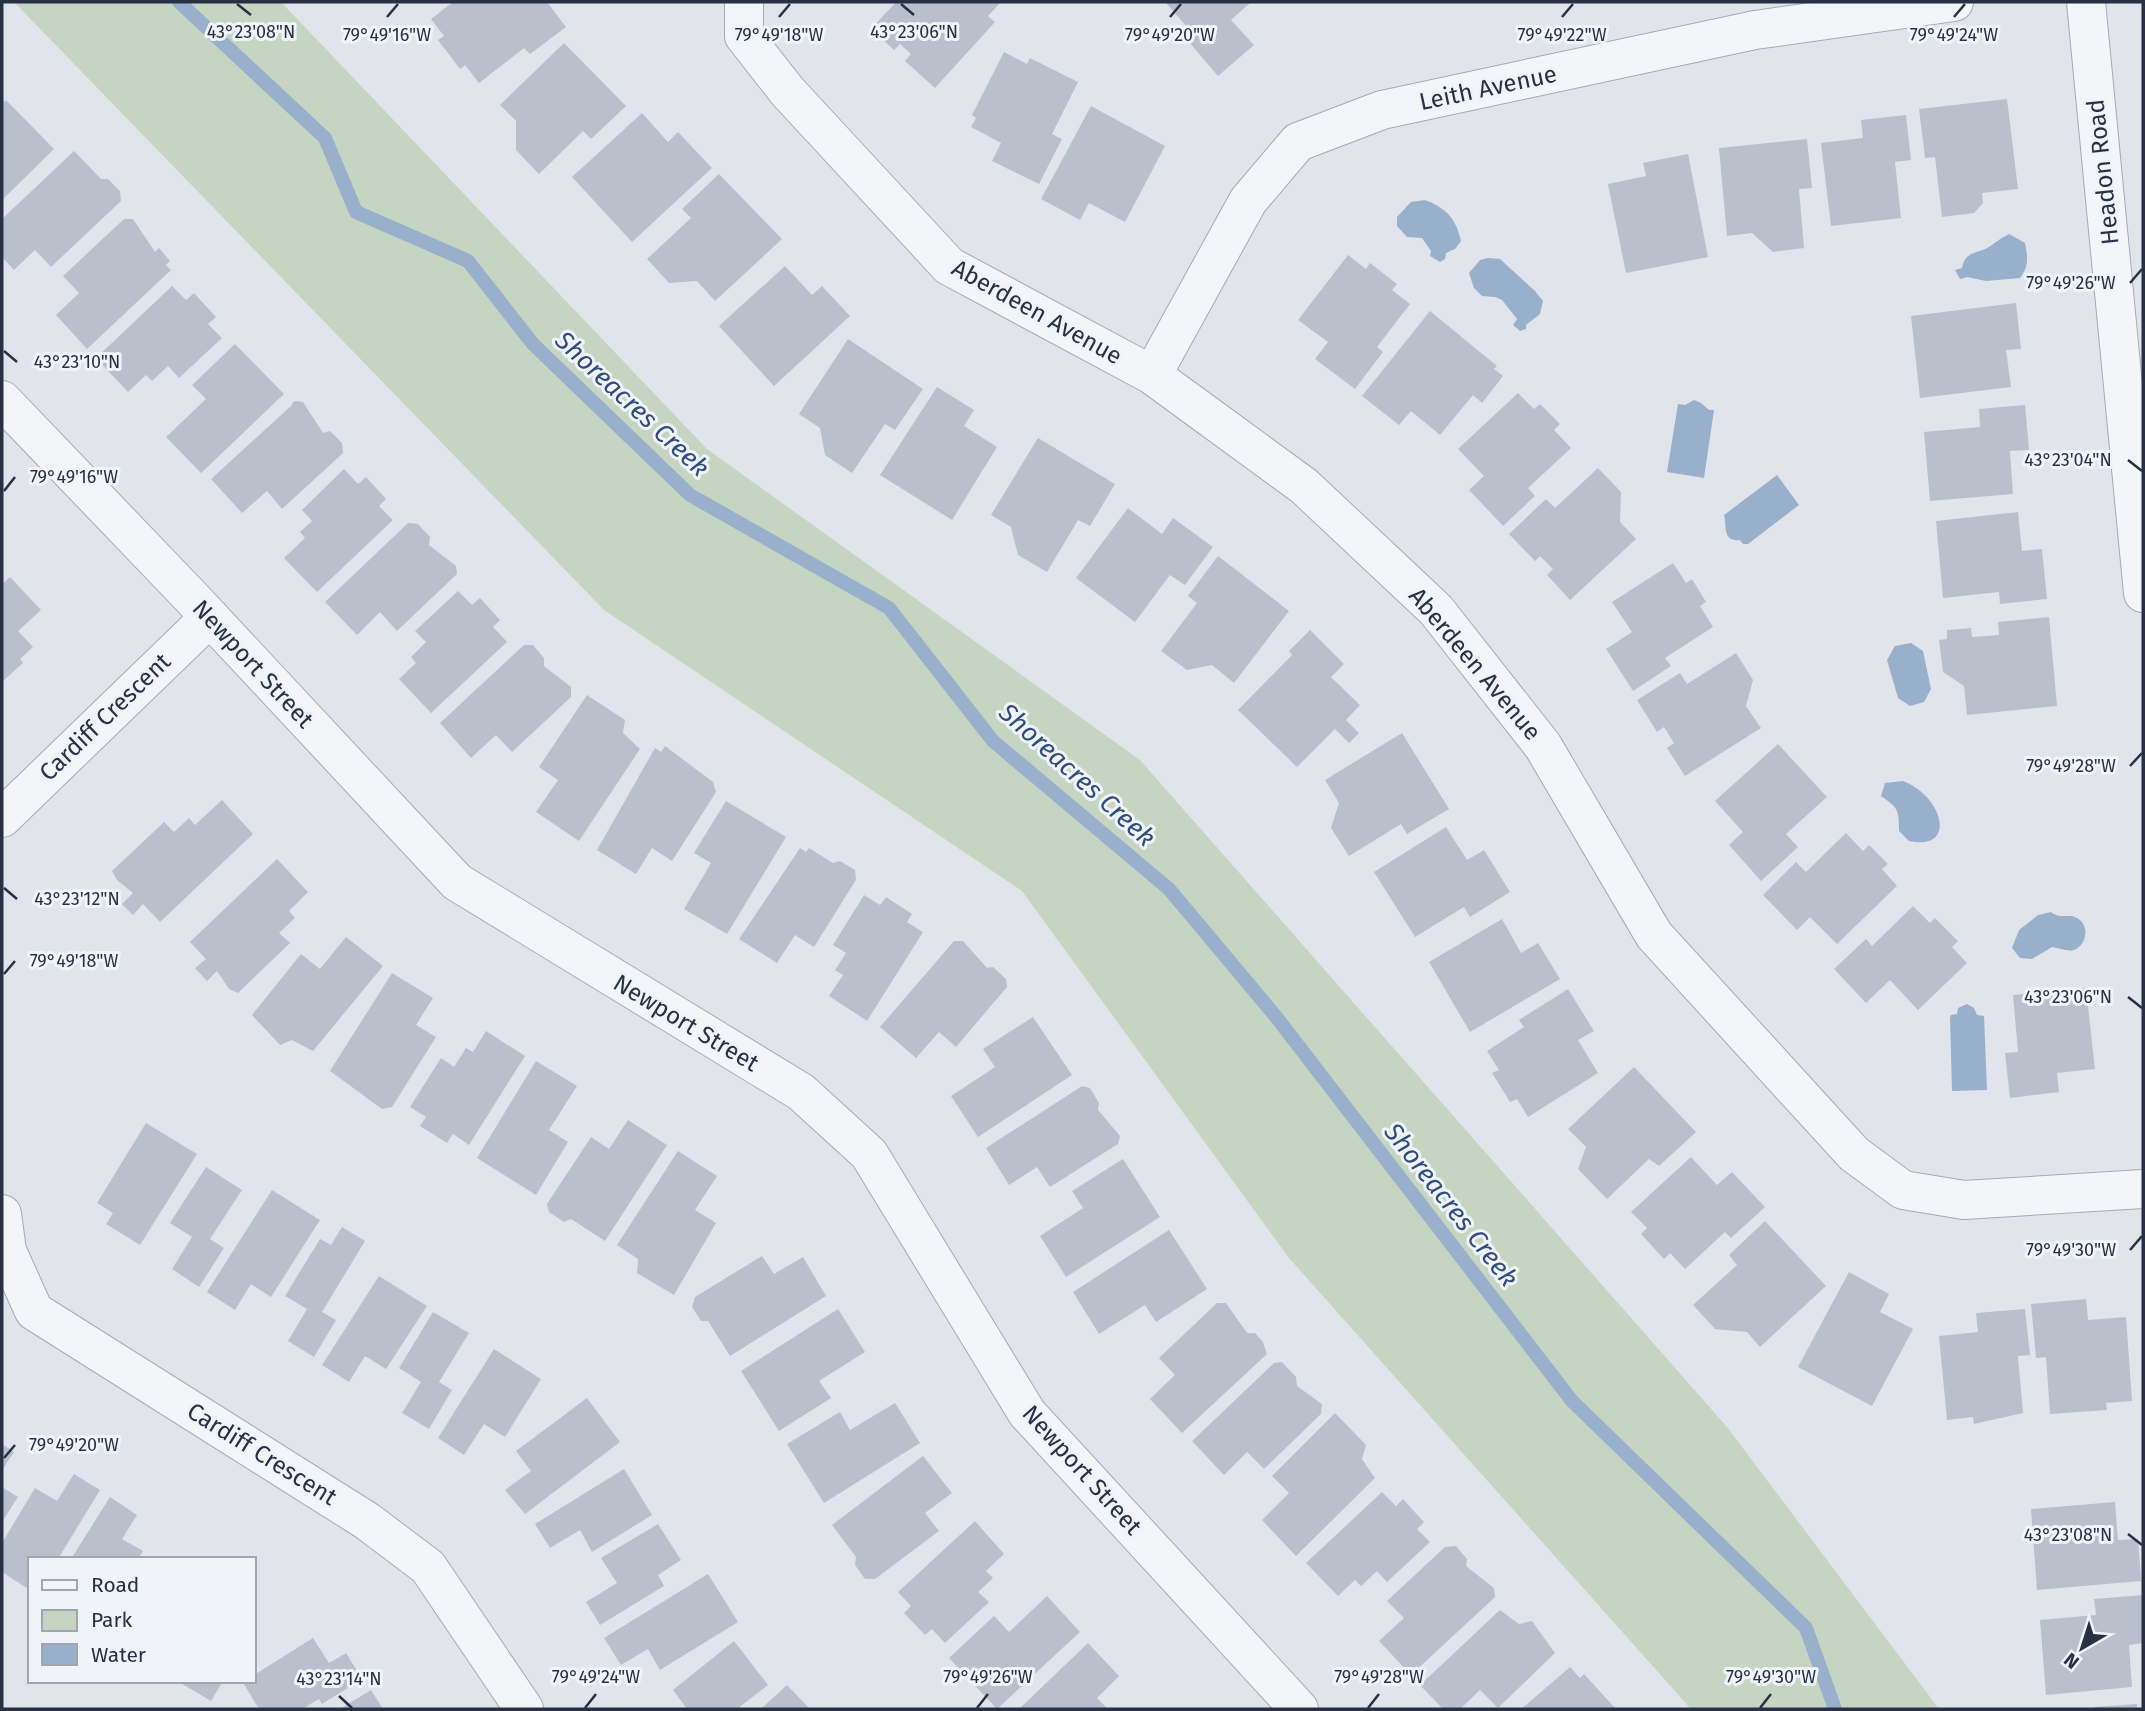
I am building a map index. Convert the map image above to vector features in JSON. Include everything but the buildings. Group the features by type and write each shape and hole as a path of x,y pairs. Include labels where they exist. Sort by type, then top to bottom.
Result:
{"street":[{"name":"Aberdeen Avenue","path":"744,2 744,36 758,55 787,91 948,266 1152,375 1304,486 1436,610 1544,746 1654,935 1854,1154 1903,1190 1964,1200 2143,1189"},
{"name":"Leith Avenue","path":"1152,375 1248,201 1298,142 1382,110 1742,33 1954,2"},
{"name":"Headon Road","path":"2086,2 2143,593"},
{"name":"Newport Street","path":"2,400 210,617 457,882 801,1092 869,1154 1027,1413 1299,1709"},
{"name":"Cardiff Crescent","path":"2,818 210,617"},
{"name":"Cardiff Crescent","path":"2,1213 7,1251 34,1311 367,1521 428,1567 524,1709"}],"green space":[{"path":"14,2 281,2 707,449 1140,760 1727,1427 1939,1709 1691,1709 1289,1258 1022,891 604,610"}],"water":[{"path":"1425,200 1449,215 1461,241 1455,249 1446,253 1445,259 1440,262 1430,256 1431,251 1422,238 1407,237 1397,226 1397,217 1411,202"},
{"path":"2009,234 2025,243 2027,262 2020,278 1986,281 1967,277 1960,279 1955,270 1962,268 1969,256"},
{"path":"1500,259 1543,301 1540,314 1526,325 1526,329 1520,331 1513,325 1517,319 1502,300 1482,296 1474,288 1469,273 1480,260"},
{"path":"1694,400 1709,410 1714,410 1704,478 1667,472 1678,404 1685,405"},
{"path":"1777,475 1799,505 1748,544 1730,538 1726,532 1724,515"},
{"path":"1911,643 1923,651 1931,689 1924,702 1910,706 1898,698 1887,660 1895,646"},
{"path":"1903,781 1917,788 1935,809 1939,830 1934,838 1924,842 1909,841 1899,831 1896,810 1881,796 1885,783"},
{"path":"2051,912 2081,921 2085,930 2082,944 2074,950 2052,947 2032,959 2020,958 2012,948 2019,930 2038,915"},
{"path":"1967,1004 1974,1008 1977,1015 1984,1016 1987,1090 1952,1091 1950,1018 1951,1015 1957,1014 1958,1008"}],"waterway":[{"name":"Shoreacres Creek","path":"179,2 325,138 356,212 468,261 533,344 690,495 889,608 993,741 1169,889 1277,1018 1572,1401 1806,1628 1835,1709"}]}
